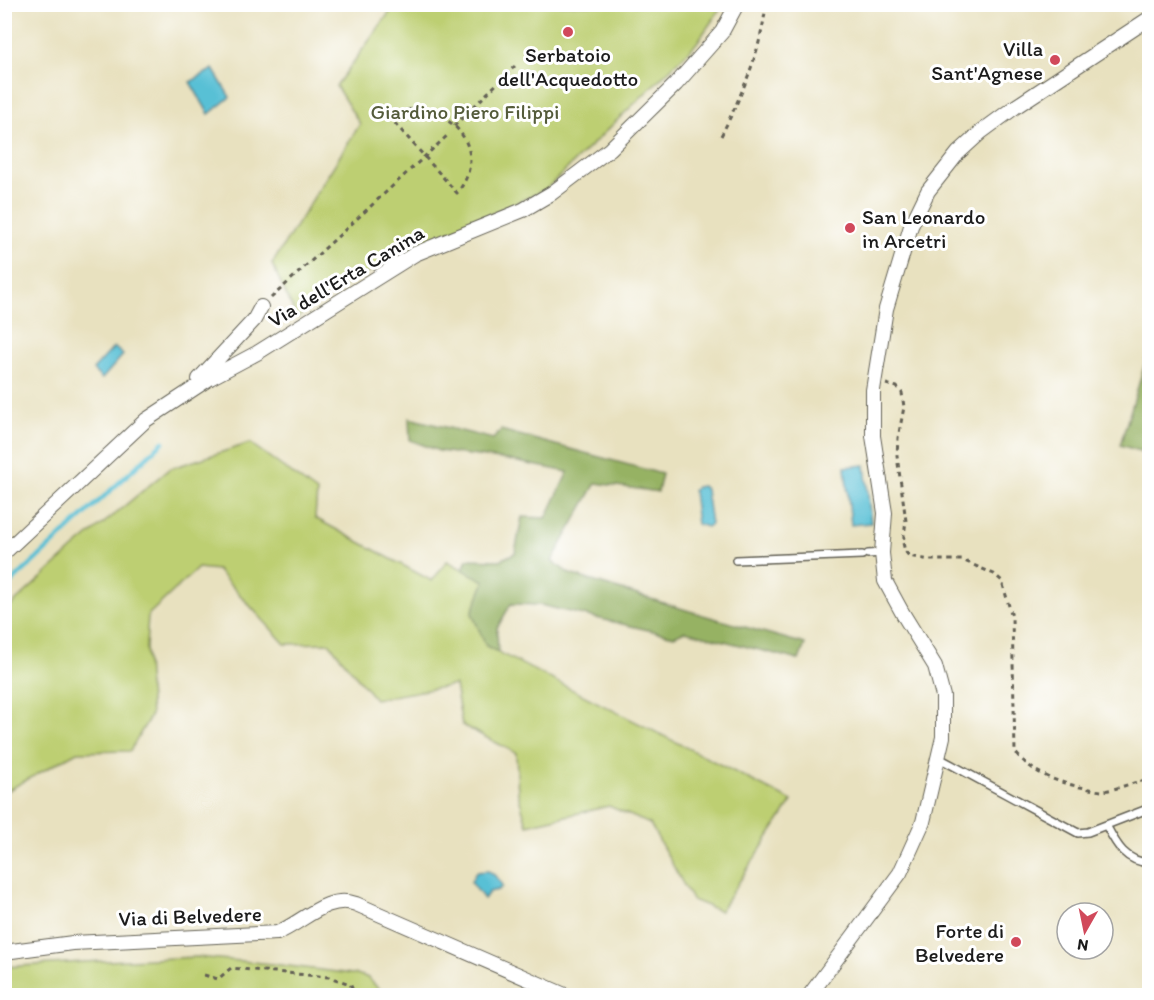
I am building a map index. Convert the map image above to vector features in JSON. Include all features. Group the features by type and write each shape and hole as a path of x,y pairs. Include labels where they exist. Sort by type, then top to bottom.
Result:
{"street":[{"name":"Via dell'Erta Canina","path":"4,553 146,420 210,378 257,353 415,254 523,210 552,193 610,149 676,84 722,32 737,4"},
{"path":"810,994 900,873 923,822 943,737 944,713 941,681 935,666 903,614 871,554 885,513 873,436 874,383 886,309 911,226 928,191 957,153 981,132 1149,18"},
{"name":"Via dell'Erta Canina","path":"186,394 254,320 261,307"},
{"name":"Via di Belvedere","path":"4,952 73,943 263,935 287,929 327,904 349,901 567,996"}],"lane":[{"path":"736,560 871,554"},
{"path":"939,758 1078,833 1149,808"},
{"path":"1106,825 1119,849 1136,861 1149,863"}],"path":[{"path":"721,136 748,80 760,42 766,4"},
{"path":"454,126 517,64"},
{"path":"408,110 425,110 443,117 454,126 467,144 471,161 470,170 457,193 392,120 408,110"},
{"path":"261,307 448,135"},
{"path":"874,383 897,387 902,393 904,407 897,456 906,520 903,543 905,551 909,556 930,560 962,560 994,574 1002,581 1012,617 1015,752 1024,763 1041,774 1062,783 1104,791 1149,780"},
{"path":"204,975 218,979 231,968 329,977 350,984 356,996"}],"green space":[{"name":"Giardino Piero Filippi","path":"395,5 723,5 696,44 545,190 405,252 324,297 297,318 272,264 360,124 336,86"},
{"path":"1149,351 1149,454 1120,445"},
{"path":"409,418 493,439 501,430 662,474 658,492 596,483 552,561 570,574 805,644 799,660 685,631 674,636 540,605 511,604 497,628 498,652 486,646 472,613 485,581 463,570 467,559 500,560 515,553 522,517 546,518 568,472 508,460 439,451 410,440"},
{"path":"250,443 317,492 315,518 432,581 447,561 485,581 472,613 486,646 792,801 720,911 692,900 650,824 609,806 527,825 518,794 516,753 462,725 455,685 375,699 329,643 285,644 217,570 198,568 148,615 146,648 151,715 130,751 77,752 5,792 5,611 75,547 169,469"},
{"path":"197,957 360,975 368,978 385,995 5,995 5,967"}],"water":[{"path":"213,69 230,97 209,114 190,82"},
{"path":"114,347 123,355 102,379 93,370"},
{"path":"865,465 871,523 851,525 845,467"},
{"path":"702,486 706,490 711,524 707,527 697,524 693,491 696,487"},
{"path":"488,871 502,887 489,892 484,899 471,882 476,872"}],"waterway":[{"path":"4,589 163,442"}],"place":[{"name":"Serbatoio dell'Acquedotto","path":"568,32"},
{"name":"Villa Sant'Agnese","path":"1055,60"},
{"name":"San Leonardo in Arcetri","path":"850,228"},
{"name":"Forte di Belvedere","path":"1016,942"}]}
